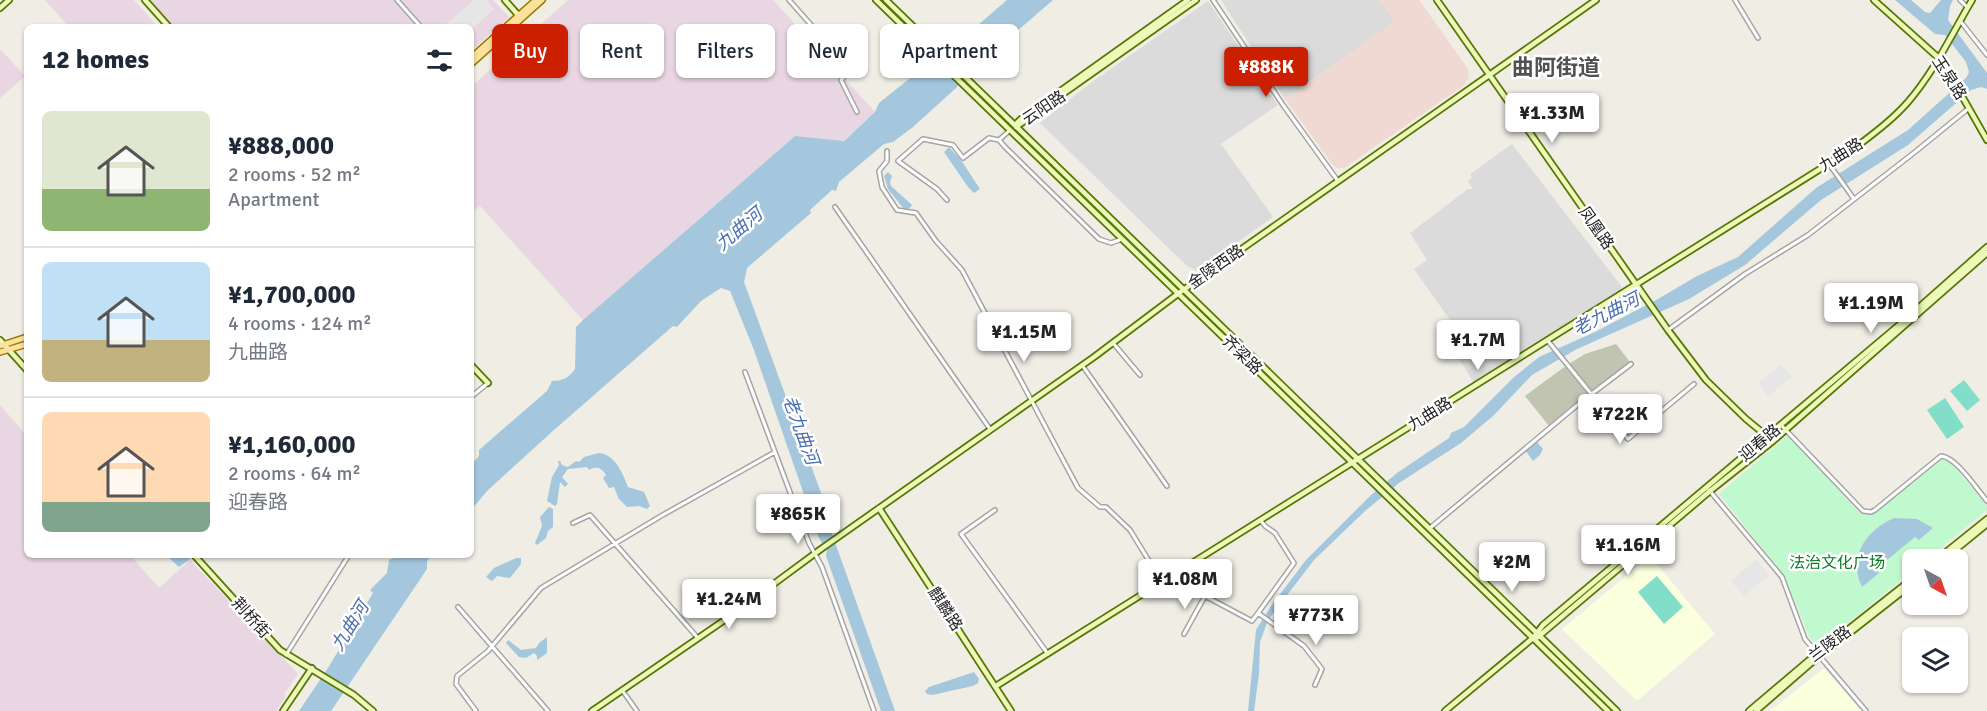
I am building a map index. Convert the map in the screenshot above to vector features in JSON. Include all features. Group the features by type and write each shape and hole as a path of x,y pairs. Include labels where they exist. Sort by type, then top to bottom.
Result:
{"main road":[{"path":"474,61 536,0"},
{"path":"474,55 542,0"},
{"path":"1,343 24,338"},
{"path":"0,352 24,345"}],"street":[{"path":"0,8 9,0"},
{"path":"145,0 165,24"},
{"path":"397,0 419,24"},
{"path":"505,0 520,17"},
{"path":"789,0 851,70 841,80 857,112"},
{"name":"齐梁路","path":"876,0 1011,130 1184,289 1382,482 1390,494 1453,560 1608,711"},
{"name":"齐梁路","path":"886,0 1016,125 1179,293 1353,463 1377,486 1390,494 1430,529 1617,711"},
{"name":"云阳路","path":"1011,130 1021,119 1188,0"},
{"name":"云阳路","path":"1016,125 1196,0"},
{"path":"1213,0 1338,182"},
{"name":"凤凰路","path":"1437,0 1668,330 1706,380 1773,441"},
{"name":"金陵西路","path":"815,554 1113,343 1184,289 1596,0"},
{"path":"1735,0 1758,38"},
{"name":"玉泉路","path":"1874,0 1938,57 1987,140"},
{"path":"1960,0 1967,7"},
{"name":"九曲路","path":"996,686 1860,144 1895,116 1922,85 1972,0"},
{"path":"1960,20 1987,55"},
{"path":"1668,330 1745,274 1808,235 1969,108"},
{"path":"999,140 1011,130"},
{"path":"898,161 923,139 952,145 963,158 989,138 999,140 1099,239 1111,243 1126,237"},
{"path":"887,151 887,160 879,171 882,187 897,210 916,213 936,241 962,270 1078,488 1100,507 1106,507 1130,530 1162,582"},
{"path":"887,160 898,161 937,189 947,200"},
{"path":"1829,163 1854,199"},
{"path":"835,207 990,430"},
{"name":"迎春路","path":"1445,711 1708,489 1987,247"},
{"name":"迎春路","path":"1708,489 1773,441 1987,253"},
{"path":"1548,341 1628,439 1694,384"},
{"path":"1,343 24,367"},
{"path":"1113,343 1140,375"},
{"path":"1430,529 1631,364"},
{"path":"1082,365 1167,486"},
{"path":"474,368 488,383 474,395"},
{"path":"745,372 808,543 822,567 873,711"},
{"path":"1781,425 1863,511 1875,510 1941,456 1954,462 1987,501"},
{"path":"476,711 456,684 458,676 475,664 541,588 614,543 775,452"},
{"path":"1708,489 1782,577 1805,639 1866,711"},
{"name":"麒麟路","path":"879,508 1011,711"},
{"path":"995,510 961,534 1048,654"},
{"path":"573,523 590,515 698,637"},
{"path":"1950,549 1987,519"},
{"path":"1187,567 1205,596 1252,621 1294,563 1275,532 1265,526 1261,520"},
{"path":"1956,549 1987,524"},
{"path":"592,711 729,617 815,554"},
{"path":"1453,560 1457,556"},
{"name":"荆桥街","path":"197,558 286,655 354,694 373,711"},
{"path":"286,655 348,558"},
{"name":"兰陵路","path":"1756,711 1902,587"},
{"name":"兰陵路","path":"1749,711 1902,592"},
{"path":"1184,634 1205,596"},
{"path":"458,607 548,711"},
{"path":"1259,614 1304,646 1322,669 1315,686"},
{"path":"283,711 314,669"},
{"path":"622,690 637,711"}],"shaded area":[{"path":"45,0 134,0 155,24 66,24"},
{"path":"150,0 493,0 509,17 501,24 492,24 492,32 474,48 474,24 171,24"},
{"path":"474,0 486,0 494,9 474,27 474,24 446,24"},
{"path":"568,0 773,0 795,24 787,24 787,78 844,78 875,112 843,141 795,136 583,320 480,206 474,210 474,84 492,68 492,78 568,78 568,24 541,24"},
{"path":"1221,0 1380,0 1395,22 1285,99"},
{"path":"1380,0 1419,0 1468,69 1469,77 1463,86 1344,168 1338,168 1333,165 1285,99 1395,22"},
{"path":"1208,1 1278,105 1221,144 1273,217 1196,270 1187,266 1040,123 1092,82"},
{"path":"0,49 24,77 0,98"},
{"path":"1512,144 1622,287 1619,292 1474,383 1442,330 1452,323 1414,269 1427,260 1410,233 1468,189 1473,189 1468,181 1472,178 1470,174"},
{"path":"1616,344 1630,362 1549,426 1525,396 1585,354"},
{"path":"1781,365 1792,377 1768,396 1758,383"},
{"path":"1964,380 1980,400 1967,411 1950,391"},
{"path":"1945,398 1964,427 1947,439 1927,410"},
{"path":"0,405 24,433 24,558 133,558 159,588 190,560 298,674 284,694 286,696 276,711 0,711"},
{"path":"1650,556 1715,634 1637,701 1562,629"},
{"path":"1756,559 1769,575 1744,596 1731,581"},
{"path":"1657,576 1683,607 1664,624 1638,592"},
{"path":"1824,668 1861,711 1770,711"}],"green space":[{"name":"法治文化广场","path":"1786,437 1790,438 1860,513 1876,512 1938,460 1948,459 1987,506 1987,510 1939,549 1902,549 1902,579 1820,645 1814,643 1809,636 1784,575 1719,494"}],"water":[{"path":"1007,0 1053,0 1019,29 1019,24 979,24"},
{"path":"1895,0 1911,0 1925,12 1930,13 1941,0 1953,0 1948,20 1987,73 1987,89 1981,87 1971,90 1908,145 1821,200 1745,265 1689,299 1575,350 1532,375 1493,416 1461,443 1399,483 1365,511 1314,560 1268,620 1260,642 1254,711 1248,711 1256,630 1306,560 1370,496 1397,473 1449,438 1451,433 1464,427 1513,378 1539,357 1595,332 1697,276 1738,257 1816,188 1908,130 1966,78 1969,72 1966,62 1945,35 1935,34"},
{"name":"九曲河","path":"965,78 913,127 893,142 884,144 839,182 836,191 832,190 810,210 811,213 747,268 744,282 821,493 832,526 831,531 895,711 881,711 826,556 827,551 819,538 754,350 730,291 721,288 701,301 677,327 673,326 554,430 488,490 474,506 474,462 479,456 479,450 547,391 552,381 565,378 573,372 576,327 583,320 795,136 844,141 875,112 879,103 909,79"},
{"path":"949,147 961,160 980,189 974,193 944,152"},
{"path":"888,172 892,176 891,186 912,205 909,209 903,208 888,189 884,176"},
{"path":"1536,441 1543,449 1533,461 1525,450"},
{"path":"599,453 605,454 614,461 628,487 644,492 650,506 647,509 639,506 627,507 619,499 614,487 609,488 603,478 606,475 604,472 596,468 589,470 587,467 568,469 562,477 568,484 565,487 560,482 557,504 555,506 547,501 552,477 559,465 558,461 568,467 584,457"},
{"path":"549,507 553,509 553,527 548,531 546,538 537,545 535,543 542,526 540,517"},
{"path":"1894,518 1917,519 1933,528 1919,540 1915,537 1876,569 1879,573 1862,587 1857,565 1862,545 1876,529"},
{"path":"169,558 190,558 190,559 179,567"},
{"path":"393,558 430,558 427,569 331,711 299,711 373,593 370,590 387,573 389,560"},
{"path":"521,558 521,564 510,578 497,576 492,581 486,577 494,568"},
{"path":"547,637 547,653 537,660 534,653 526,658 519,657 506,643 508,640 521,650 536,648"},
{"path":"974,672 979,679 978,683 973,686 932,695 925,691 929,687"}],"district":[{"name":"曲阿街道","path":"1556,67"}],"water label":[{"name":"老九曲河","path":"1606,314"},
{"name":"老九曲河","path":"801,430"}]}
